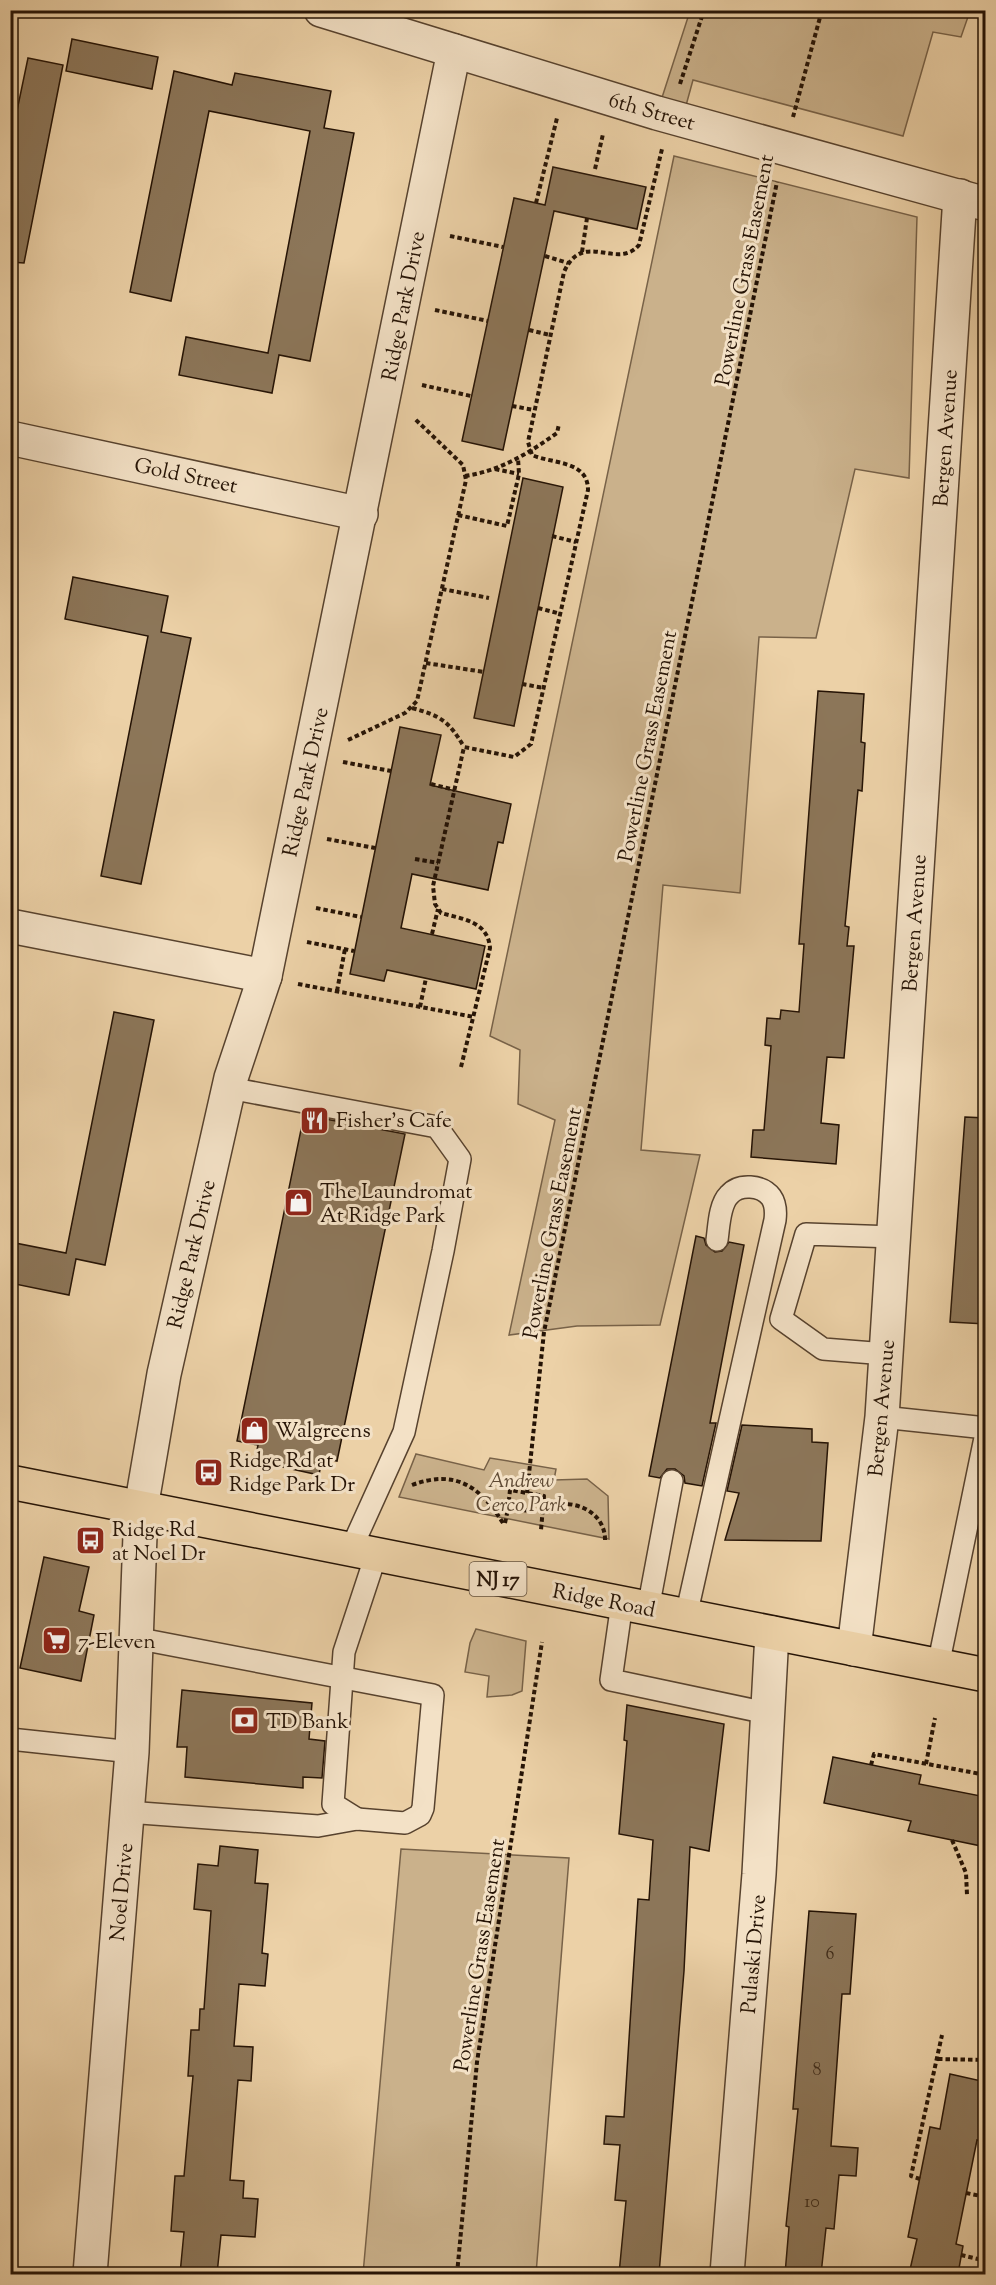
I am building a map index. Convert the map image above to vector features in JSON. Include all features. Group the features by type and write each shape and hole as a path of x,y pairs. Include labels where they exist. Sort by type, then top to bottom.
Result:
{"main road":[{"name":"Ridge Road","path":"10,1482 986,1676"}],"street":[{"name":"6th Street","path":"321,10 359,16 454,51 670,117 973,200"},
{"name":"Ridge Park Drive","path":"141,1508 164,1374 229,1088 265,976 454,51"},
{"name":"Bergen Avenue","path":"854,1649 882,1417 973,200"},
{"name":"Gold Street","path":"10,438 360,514"},
{"path":"10,926 265,976"},
{"name":"Noel Drive","path":"90,2274 132,1752 141,1508"},
{"name":"Pulaski Drive","path":"727,2274 759,1874 772,1633"}],"lane":[{"path":"229,1088 437,1127 460,1160 404,1432 364,1552 344,1652 333,1804 318,1826"},
{"path":"686,1616 775,1220 776,1208 772,1198 764,1190 753,1187 745,1187 729,1194 724,1203 717,1240"},
{"path":"886,1354 823,1349 781,1319 806,1234 894,1237"},
{"path":"882,1417 986,1428"},
{"path":"938,1666 986,1433"},
{"path":"672,1481 611,1680 767,1713"},
{"path":"127,1812 318,1826 357,1819 396,1824 412,1820 420,1815 425,1800 433,1695 135,1638"},
{"path":"10,1739 132,1752"},
{"path":"333,1804 357,1819"}],"path":[{"path":"464,747 507,757 521,753 534,738 588,490 586,478 576,467 539,458 530,452 528,442 550,335 568,263 574,255 582,252 627,253 639,245 670,117 704,10"},
{"name":"Powerline Grass Easement","path":"527,1493 544,1332 784,149 822,10"},
{"path":"536,203 558,114 567,117"},
{"path":"595,169 604,127"},
{"path":"582,252 587,218"},
{"path":"444,235 503,247"},
{"path":"544,256 568,263"},
{"path":"428,309 488,321"},
{"path":"529,330 550,335"},
{"path":"412,383 471,396"},
{"path":"512,406 534,410"},
{"path":"344,742 412,708 420,693 458,515 465,476 463,465 412,416"},
{"path":"465,476 494,469 530,452 557,433 559,424"},
{"path":"458,515 507,526 519,474 518,458"},
{"path":"494,469 519,474"},
{"path":"552,536 576,542"},
{"path":"442,589 489,598"},
{"path":"538,608 561,614"},
{"path":"426,663 484,672"},
{"path":"522,684 544,688"},
{"path":"412,708 432,714 451,725 464,747 433,886 441,913 476,923 490,940 461,1067"},
{"path":"336,761 391,771"},
{"path":"431,784 454,790"},
{"path":"325,846 327,828"},
{"path":"326,839 375,848"},
{"path":"415,859 438,863"},
{"path":"313,917 317,900"},
{"path":"316,908 361,916"},
{"path":"432,934 438,908"},
{"path":"303,952 308,934"},
{"path":"306,941 354,951"},
{"path":"336,991 345,949"},
{"path":"297,973 294,984 474,1017"},
{"path":"420,1007 426,978"},
{"path":"405,1491 412,1485 429,1480 458,1481 485,1496 504,1523 510,1490 544,1496 541,1530"},
{"path":"508,1509 543,1510 551,1506 574,1504 598,1517 605,1531 605,1542"},
{"name":"Powerline Grass Easement","path":"457,2274 477,2062 542,1642"},
{"path":"926,1764 935,1718"},
{"path":"871,1765 874,1754 986,1775"},
{"path":"952,1840 966,1873 967,1895"},
{"path":"920,2179 911,2176 942,2036"},
{"path":"938,2059 986,2060"},
{"path":"966,2193 986,2197"},
{"path":"961,2255 986,2261"}],"green space":[{"path":"690,11 970,11 961,37 933,32 903,136 693,80 682,120 657,113"},
{"path":"674,156 917,217 909,478 855,469 816,638 759,637 740,893 663,885 641,1150 700,1155 660,1325 577,1326 509,1335 555,1120 518,1104 520,1050 490,1036"},
{"name":"Andrew Cerco Park","path":"416,1454 484,1470 490,1458 556,1469 554,1480 587,1479 608,1496 609,1539 399,1497"},
{"path":"476,1629 526,1641 522,1691 512,1695 487,1697 489,1676 465,1672 470,1643"},
{"path":"401,1849 569,1858 536,2274 363,2274"}],"building":[{"path":"72,39 158,57 152,89 66,71"},
{"path":"28,58 63,65 24,263 10,262 10,144"},
{"path":"174,71 232,85 235,73 331,91 324,128 354,133 310,361 279,355 272,393 179,375 186,337 268,353 310,131 209,111 171,301 130,292"},
{"path":"553,167 646,187 637,229 554,211 503,450 462,441 514,198 545,205"},
{"path":"523,478 563,487 514,726 474,718"},
{"path":"73,577 168,596 161,632 191,638 141,884 101,876 148,636 65,619"},
{"path":"818,691 864,694 861,742 865,743 862,791 858,790 845,926 849,927 847,946 854,946 844,1058 827,1057 821,1123 839,1125 836,1164 751,1157 753,1130 764,1130 771,1046 765,1045 767,1018 780,1019 781,1010 799,1012 804,944 799,944"},
{"path":"400,727 441,735 430,785 511,804 503,843 498,842 488,890 412,874 401,928 485,946 476,989 387,970 384,981 350,974"},
{"path":"114,1012 154,1020 105,1265 76,1259 69,1295 10,1283 10,1242 66,1253"},
{"path":"304,1115 405,1134 337,1461 322,1458 319,1475 255,1461 258,1445 237,1441"},
{"path":"965,1117 986,1118 986,1324 950,1322"},
{"path":"696,1236 704,1238 706,1245 715,1252 722,1251 729,1242 744,1245 710,1423 716,1423 702,1486 685,1483 684,1476 675,1469 667,1469 660,1478 649,1476"},
{"path":"742,1425 812,1429 812,1442 828,1443 821,1541 725,1540 739,1493 727,1491"},
{"name":"7-Eleven","path":"44,1557 89,1567 79,1611 94,1615 81,1681 20,1668"},
{"name":"TD Bank","path":"182,1690 312,1703 309,1739 325,1741 322,1778 303,1777 303,1788 185,1777 187,1747 177,1747"},
{"path":"627,1705 724,1724 709,1851 690,1847 684,1971 659,2274 619,2274 626,2201 615,2200 620,2145 604,2144 606,2116 624,2117 638,1899 649,1900 653,1840 619,1834 627,1741 624,1740"},
{"path":"833,1757 921,1775 919,1784 986,1797 986,1847 908,1831 911,1821 824,1803"},
{"path":"220,1846 258,1850 255,1883 268,1884 262,1953 268,1954 265,1986 239,1984 234,2046 253,2047 251,2081 238,2080 230,2180 244,2181 243,2198 258,2199 255,2237 221,2235 217,2274 180,2274 184,2232 171,2231 175,2176 184,2176 193,2076 188,2076 191,2030 199,2030 200,2009 204,2009 211,1911 194,1909 198,1864 218,1866"},
{"path":"809,1911 856,1914 850,1994 842,1994 831,2146 858,2148 856,2176 839,2175 834,2229 826,2228 821,2274 785,2274 789,2227 786,2226 798,2109 793,2109"},
{"path":"950,2074 986,2082 986,2142 977,2140 956,2244 963,2246 958,2274 909,2274 917,2239 908,2237 930,2127 940,2129"}],"place":[{"name":"Fisher's Cafe","path":"315,1120"},
{"name":"The Laundromat At Ridge Park","path":"299,1203"},
{"name":"Walgreens","path":"254,1430"},
{"name":"Ridge Rd at Ridge Park Dr","path":"208,1472"},
{"name":"Ridge Rd at Noel Dr","path":"91,1541"},
{"name":"7-Eleven","path":"57,1641"},
{"name":"TD Bank","path":"245,1721"}]}
